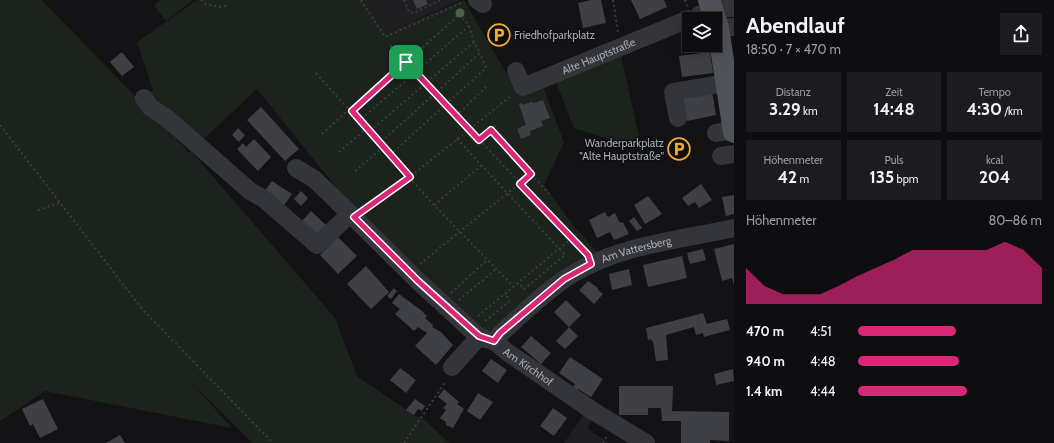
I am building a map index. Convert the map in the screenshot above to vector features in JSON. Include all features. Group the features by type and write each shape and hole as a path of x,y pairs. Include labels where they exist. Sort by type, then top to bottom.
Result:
{"main road":[{"name":"Alte Hauptstraße","path":"722,14 728,132"}],"street":[{"name":"Alte Hauptstraße","path":"524,80 621,47 682,22"},
{"path":"678,118 673,92 726,83"},
{"path":"144,98 150,107 168,119 250,191 264,199 317,245 352,215"},
{"name":"Am Kirchhof","path":"296,168 314,179 418,281 592,412 646,443"},
{"name":"Am Vattersberg","path":"450,373 486,333 500,333 564,279 591,264 627,250 734,228"}],"path":[{"path":"201,0 205,4 222,7 226,6"},
{"path":"361,0 385,37 476,1"},
{"path":"404,0 410,12 414,13 440,0"},
{"path":"613,0 621,47"},
{"path":"322,134 460,14 469,26 474,42 486,68 390,155"},
{"path":"360,120 469,26"},
{"path":"370,131 474,42"},
{"path":"390,45 588,255 591,264"},
{"path":"380,143 480,53"},
{"path":"316,73 370,131 434,204 514,287"},
{"path":"352,215 410,177 470,130 524,80"},
{"path":"456,116 486,87"},
{"path":"479,140 497,124"},
{"path":"0,125 143,310 273,443"},
{"path":"339,152 367,128"},
{"path":"491,130 551,196"},
{"path":"457,139 565,255 524,289 519,282"},
{"path":"355,171 384,147"},
{"path":"434,204 481,166"},
{"path":"418,265 531,174"},
{"path":"38,210 59,203"},
{"path":"478,317 572,238"},
{"path":"450,294 487,260"},
{"path":"458,300 496,268"},
{"path":"486,333 509,302 506,293"},
{"path":"404,443 450,373"}],"shaded area":[{"path":"0,0 42,0 190,153 191,151 335,318 357,376 414,415 424,419 449,443 252,443 191,382 232,428 45,391 0,421"},
{"path":"160,0 193,0 166,21 154,5"},
{"path":"197,0 363,0 386,33 464,0 519,95 542,84 564,142 544,185 570,221 597,252 552,277 493,329 483,333 356,212 257,89 191,151 142,96 153,90 137,42"},
{"path":"363,0 461,0 386,33"},
{"path":"621,56 642,150 574,128 556,82"},
{"path":"584,414 591,419 588,429 609,443 564,443"}],"building":[{"path":"413,0 426,0 428,4 417,9"},
{"path":"591,0 601,0 606,23 583,28 578,3"},
{"path":"631,0 664,0 667,7 640,19"},
{"path":"122,52 134,67 122,76 110,62"},
{"path":"710,52 713,73 682,77 679,56"},
{"path":"712,91 716,115 687,121 682,97"},
{"path":"543,100 550,118 541,121 543,126 530,131 531,135 521,139 517,129 526,125 519,104 522,103 523,105"},
{"path":"261,107 299,149 285,161 247,120"},
{"path":"238,128 245,135 239,142 232,135"},
{"path":"254,139 271,157 258,171 237,149 243,143 246,147"},
{"path":"272,181 292,194 282,208 262,195"},
{"path":"701,184 712,200 699,208 695,202 688,206 682,198"},
{"path":"301,191 308,198 301,206 294,199"},
{"path":"734,195 734,214 726,216 722,197"},
{"path":"648,196 662,214 645,224 634,205"},
{"path":"311,211 326,225 316,236 301,222"},
{"path":"605,212 608,217 615,213 620,223 623,222 629,234 614,240 610,232 597,238 589,220"},
{"path":"634,217 642,228 637,231 629,221"},
{"path":"338,237 357,256 338,274 320,255"},
{"path":"734,244 734,285 732,278 722,281 714,249"},
{"path":"703,249 706,260 690,264 687,253"},
{"path":"682,256 687,278 648,287 643,265"},
{"path":"366,266 389,292 371,309 347,284"},
{"path":"629,269 632,285 612,290 609,274"},
{"path":"588,281 598,288 598,290 603,294 594,304 579,290"},
{"path":"394,288 397,291 391,299 387,296"},
{"path":"399,294 422,311 427,316 425,318 433,325 432,327 441,332 453,345 436,365 415,346 427,333 418,327 414,331 395,314 400,309 392,303"},
{"path":"566,300 581,315 569,327 554,312"},
{"path":"703,313 707,324 727,319 730,330 704,337 703,333 696,335 694,327 666,335 668,360 656,361 653,341 652,342 651,339 648,340 646,328"},
{"path":"569,327 578,336 565,349 556,341"},
{"path":"531,336 551,353 541,364 521,347"},
{"path":"570,357 603,379 591,397 578,389 577,391 573,388 575,384 559,373"},
{"path":"491,359 507,370 498,383 482,371"},
{"path":"400,368 416,380 406,393 390,380"},
{"path":"733,369 734,381 716,385 714,374"},
{"path":"619,386 673,386 672,411 729,412 729,441 710,440 710,443 681,443 681,421 662,421 661,408 648,408 648,415 619,415"},
{"path":"444,389 459,402 457,404 464,409 453,428 446,425 446,422 440,418 446,410 443,408 447,404 438,397"},
{"path":"478,393 493,402 480,420 467,411"},
{"path":"43,399 58,429 40,438 33,424 30,426 22,409"},
{"path":"415,399 425,406 422,411 418,409 414,415 406,410"},
{"path":"553,408 567,418 554,436 540,426"},
{"path":"120,435 125,443 106,443"}],"place":[{"name":"Friedhofparkplatz","path":"499,35"},
{"name":"Wanderparkplatz \"Alte Hauptstraße\"","path":"679,149"}],"route":[{"path":"406,62 479,140 491,130 531,174 520,184 588,255 591,264 564,279 500,333 494,341 479,336 418,281 354,217 410,177 352,111 406,62"}]}
